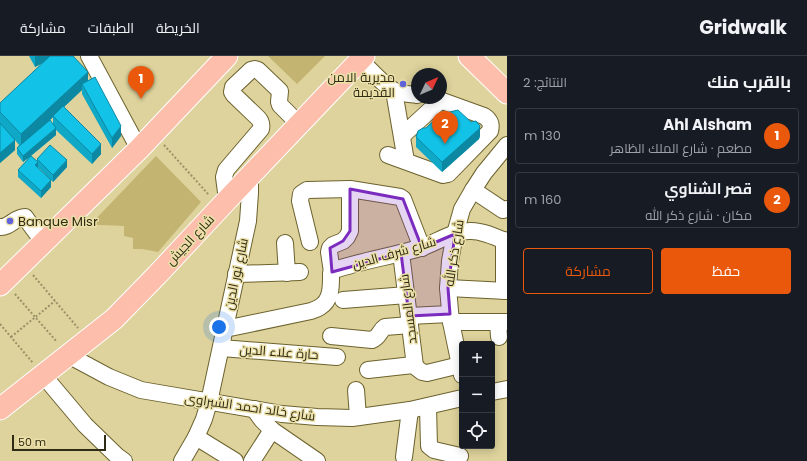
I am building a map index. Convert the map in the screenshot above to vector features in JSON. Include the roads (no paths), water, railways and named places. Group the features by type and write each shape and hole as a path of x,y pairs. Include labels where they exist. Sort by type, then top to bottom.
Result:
{"main road":[{"path":"468,56 507,93"},
{"path":"2,283 139,149 226,57"},
{"name":"شارع الجيش","path":"0,409 114,319 152,281 328,94 356,57"}],"street":[{"path":"89,56 139,149"},
{"path":"226,57 244,76"},
{"path":"356,57 388,87 400,93 411,94"},
{"path":"223,204 224,177 226,170 261,129 262,125 261,121 234,95 232,92 233,87 251,70 258,70 280,91 280,105 299,124"},
{"path":"394,91 406,161"},
{"path":"388,155 439,174 448,174 490,131 491,127 488,118 447,103"},
{"path":"402,136 432,104"},
{"name":"شارع ذكر الله","path":"459,360 451,318 448,288 450,261 455,234 462,209 473,190 484,173 507,145"},
{"name":"شارع نور الدين","path":"182,461 196,437 210,402 248,221 250,176"},
{"path":"225,329 311,311 321,307 327,300 331,288 332,272 329,252 330,248 333,245 343,241 350,231 350,189"},
{"path":"310,242 300,201 301,194 307,190 350,189 400,197 403,199 406,203 422,248"},
{"path":"473,190 504,210 507,209"},
{"path":"0,227 4,227 19,218 24,217 44,243"},
{"name":"شارع شرف الدين","path":"332,272 351,265 422,248 455,234 469,231 479,232 505,241"},
{"path":"448,288 506,291 505,241"},
{"path":"236,274 294,273 285,243"},
{"name":"شارع المسجد","path":"401,252 415,366"},
{"path":"343,300 407,295"},
{"path":"331,336 372,340 378,337 385,327 410,321 451,318 501,327"},
{"name":"حارة علاء الدين","path":"221,348 337,357"},
{"name":"شارع خالد احمد الشبراوى","path":"68,355 109,377 141,390 282,414 352,418 428,407 459,399"},
{"path":"368,370 413,365 422,372 427,373 459,370"},
{"path":"43,375 85,424 124,461"},
{"path":"356,390 358,417"},
{"path":"428,407 429,446 434,450 460,454"},
{"path":"254,409 272,430 309,459"},
{"path":"404,457 410,410"},
{"path":"252,461 272,430"},
{"path":"196,437 235,461"}],"place":[{"name":"مديرية الامن القديمة","path":"403,84"},
{"name":"Ahl Alsham","path":"141,99"},
{"name":"قصر الشناوي","path":"445,144"},
{"name":"Banque Misr","path":"10,221"}]}
